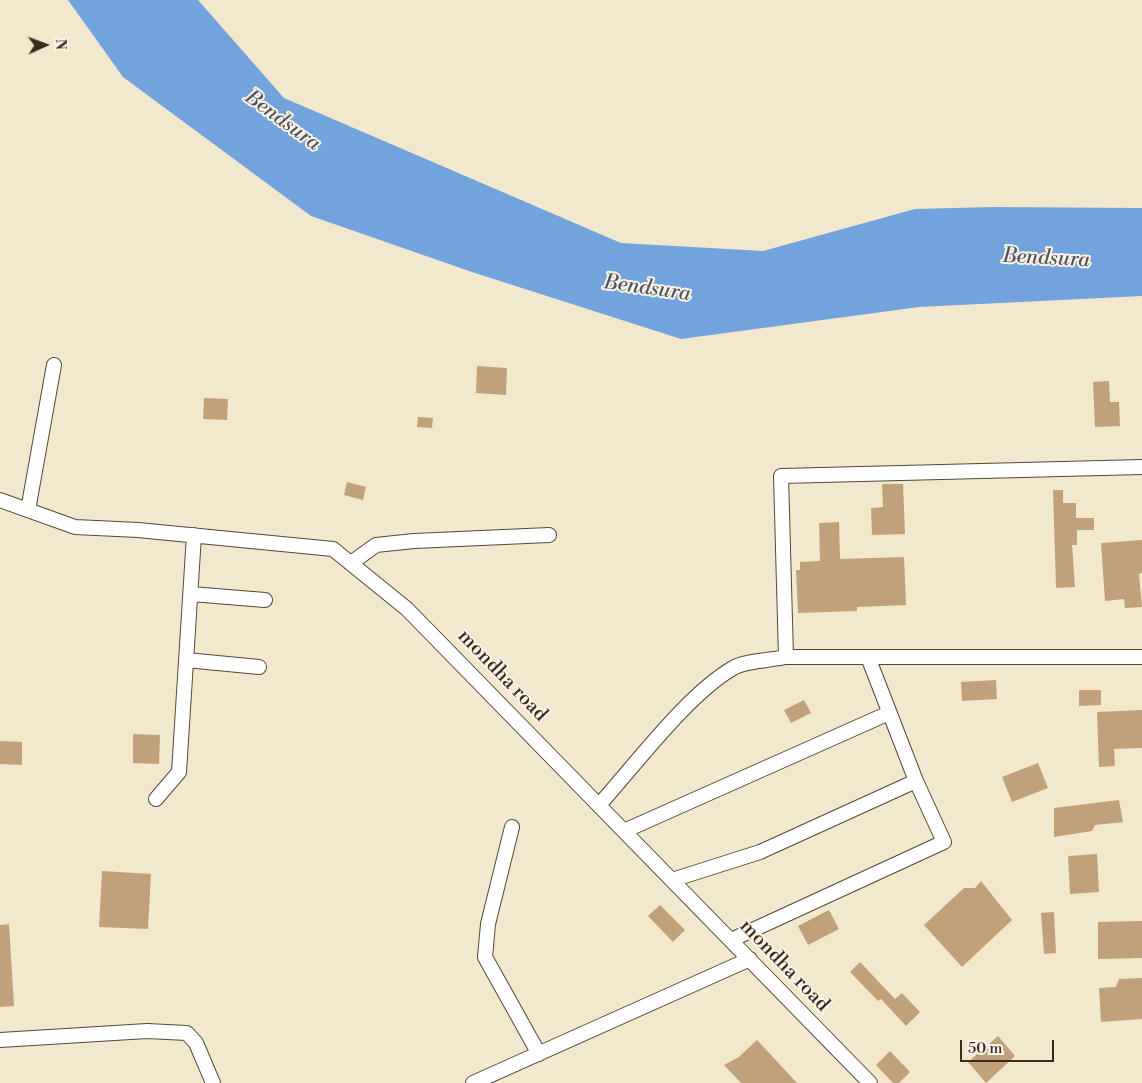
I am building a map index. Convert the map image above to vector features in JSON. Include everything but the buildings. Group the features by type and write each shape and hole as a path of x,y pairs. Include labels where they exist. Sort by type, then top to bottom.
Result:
{"street":[{"path":"28,510 54,365"},
{"path":"786,657 781,476 1142,467"},
{"name":"mondha road","path":"0,500 75,527 194,535 333,549 407,609 870,1083"},
{"path":"156,799 179,772 194,535"},
{"path":"351,563 376,545 414,541 549,535"},
{"path":"191,594 265,600"},
{"path":"600,805 679,715 706,689 735,666 786,657 1142,657"},
{"path":"731,940 944,842 888,713 868,657"},
{"path":"186,660 259,667"},
{"path":"624,831 888,713"},
{"path":"672,880 760,852 916,781"},
{"path":"512,827 488,924 485,957 539,1054"},
{"path":"473,1083 750,959"},
{"path":"0,1040 147,1031 187,1033 196,1042 213,1083"}],"water":[{"name":"Bendsura","path":"68,0 198,0 284,98 621,243 763,251 915,209 993,207 1142,208 1142,296 919,307 681,339 472,272 311,216 123,77"}]}
